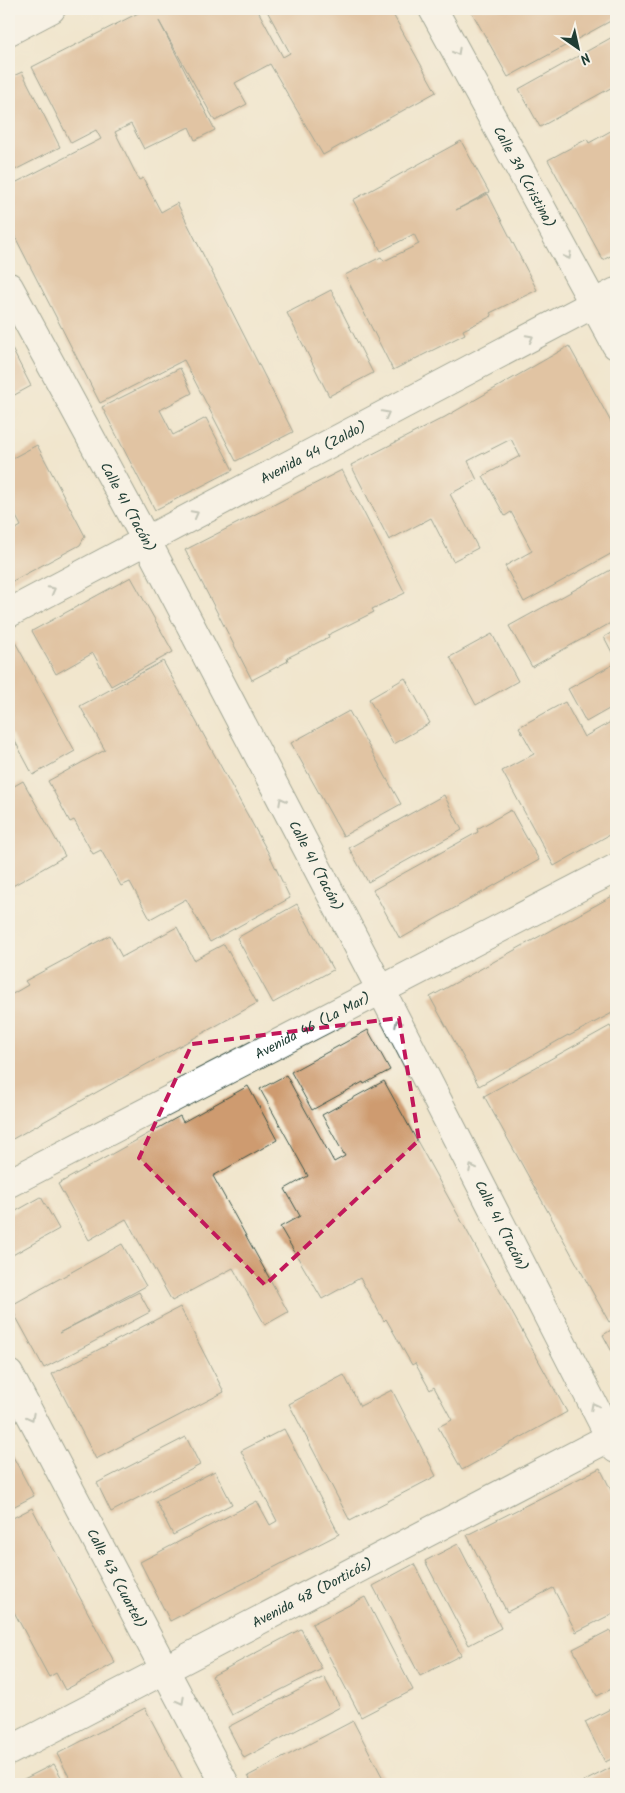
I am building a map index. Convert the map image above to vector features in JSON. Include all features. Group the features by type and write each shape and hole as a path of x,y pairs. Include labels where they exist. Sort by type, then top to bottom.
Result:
{"street":[{"path":"9,31 51,9"},
{"name":"Calle 39 (Cristina)","path":"434,9 605,298 616,346"},
{"name":"Calle 41 (Tacón)","path":"9,287 146,540 614,1440"},
{"name":"Avenida 44 (Zaldo)","path":"9,613 605,298"},
{"name":"Avenida 46 (La Mar)","path":"9,1184 616,868"},
{"name":"Calle 43 (Cuartel)","path":"9,1374 224,1784"},
{"name":"Avenida 48 (Dorticós)","path":"9,1751 614,1440"}],"highlighted area":[{"path":"399,1018 419,1140 265,1285 139,1158 192,1044"}],"building":[{"path":"146,9 257,9 283,57 290,53 266,9 390,9 436,92 323,155 270,64 235,83 247,104 215,121 159,21 215,130 195,140 189,127 144,149 131,124 115,132 139,180 143,178 161,212 177,203 293,432 236,461 184,360 100,403 9,225 9,186 101,139 96,130 71,143 32,67"},
{"path":"470,9 616,9 616,18 508,77"},
{"path":"616,35 616,85 540,127 519,89"},
{"path":"22,72 60,147 9,173 9,78"},
{"path":"616,128 616,253 603,260 548,160 587,139 589,143"},
{"path":"461,141 489,192 456,210 488,194 537,290 490,313 492,316 463,330 465,334 393,370 345,275 381,257 384,261 419,244 414,234 381,251 353,200"},
{"path":"331,290 373,373 329,396 287,313"},
{"path":"9,343 31,386 9,398"},
{"path":"569,346 616,431 616,551 524,602 505,566 532,551 511,512 505,516 483,476 520,456 511,439 468,461 477,480 450,494 478,548 453,561 431,518 389,540 351,465 445,417"},
{"path":"180,368 192,393 160,410 173,435 206,418 233,470 155,510 102,407"},
{"path":"37,445 85,536 80,545 9,583 9,533 21,526 9,503 9,460"},
{"path":"342,470 405,593 372,609 374,612 328,635 329,637 287,658 288,661 252,680 185,550"},
{"path":"616,567 616,620 532,667 509,626"},
{"path":"131,577 173,652 111,686 93,653 56,674 32,631"},
{"path":"616,630 616,660 604,637"},
{"path":"492,634 518,681 476,705 450,657"},
{"path":"15,642 75,751 33,775 9,730 9,645"},
{"path":"163,661 269,854 290,898 210,942 186,899 150,919 130,882 121,886 101,850 93,854 74,820 70,822 48,781 105,750 80,706"},
{"path":"616,663 616,705 586,722 568,689"},
{"path":"405,678 430,723 393,744 369,699"},
{"path":"565,702 584,737 616,719 616,831 554,866 502,771 534,754 519,727"},
{"path":"349,711 401,804 343,836 291,743"},
{"path":"23,781 65,856 9,888 9,789"},
{"path":"444,795 462,830 368,882 349,848"},
{"path":"511,810 539,860 400,939 373,890 478,832 477,829"},
{"path":"616,894 616,1011 568,1035 479,1086 430,997"},
{"path":"297,904 333,970 273,1003 237,938"},
{"path":"177,927 194,960 224,944 257,1003 9,1141 9,996 28,985 25,981 110,935 122,957"},
{"path":"610,1026 616,1037 616,1318 609,1322 484,1096"},
{"path":"368,1030 390,1070 364,1084 363,1082 312,1110 291,1072"},
{"path":"286,1075 334,1162 345,1156 322,1115 384,1081 567,1412 462,1470 438,1427 452,1420 434,1387 430,1390 415,1363 412,1365 360,1278 322,1299 280,1227 300,1216 285,1189 308,1176 260,1089"},
{"path":"248,1086 277,1140 213,1176 288,1312 265,1325 233,1268 172,1301 126,1219 89,1240 58,1184 180,1116 183,1122"},
{"path":"41,1197 59,1229 9,1257 9,1215"},
{"path":"122,1244 146,1286 59,1333 139,1292 150,1312 44,1368 10,1306"},
{"path":"180,1307 224,1392 96,1459 52,1374"},
{"path":"616,1327 616,1359 603,1335"},
{"path":"344,1375 360,1406 392,1390 436,1476 350,1521 289,1404"},
{"path":"284,1429 339,1534 170,1621 140,1562 257,1501 270,1525 277,1521 241,1451"},
{"path":"186,1437 200,1465 111,1512 97,1483"},
{"path":"9,1449 34,1496 9,1509"},
{"path":"600,1468 616,1500 616,1621 612,1614 576,1632 553,1588 507,1612 467,1535"},
{"path":"215,1471 232,1504 173,1535 156,1501"},
{"path":"32,1508 115,1663 65,1690 56,1673 49,1677 14,1612 9,1614 9,1520"},
{"path":"458,1544 501,1628 469,1645 425,1561"},
{"path":"414,1564 461,1655 420,1676 373,1586"},
{"path":"365,1597 413,1690 361,1717 312,1624"},
{"path":"301,1629 322,1669 232,1715 212,1676"},
{"path":"610,1630 616,1642 616,1687 597,1696 573,1649"},
{"path":"324,1677 340,1707 244,1758 228,1727"},
{"path":"616,1706 616,1757 605,1762 585,1722"},
{"path":"145,1708 185,1784 73,1784 57,1754"},
{"path":"353,1721 386,1784 253,1784 248,1776"},
{"path":"54,1764 65,1784 21,1784 20,1781"},
{"path":"616,1765 616,1784 579,1784"}]}
